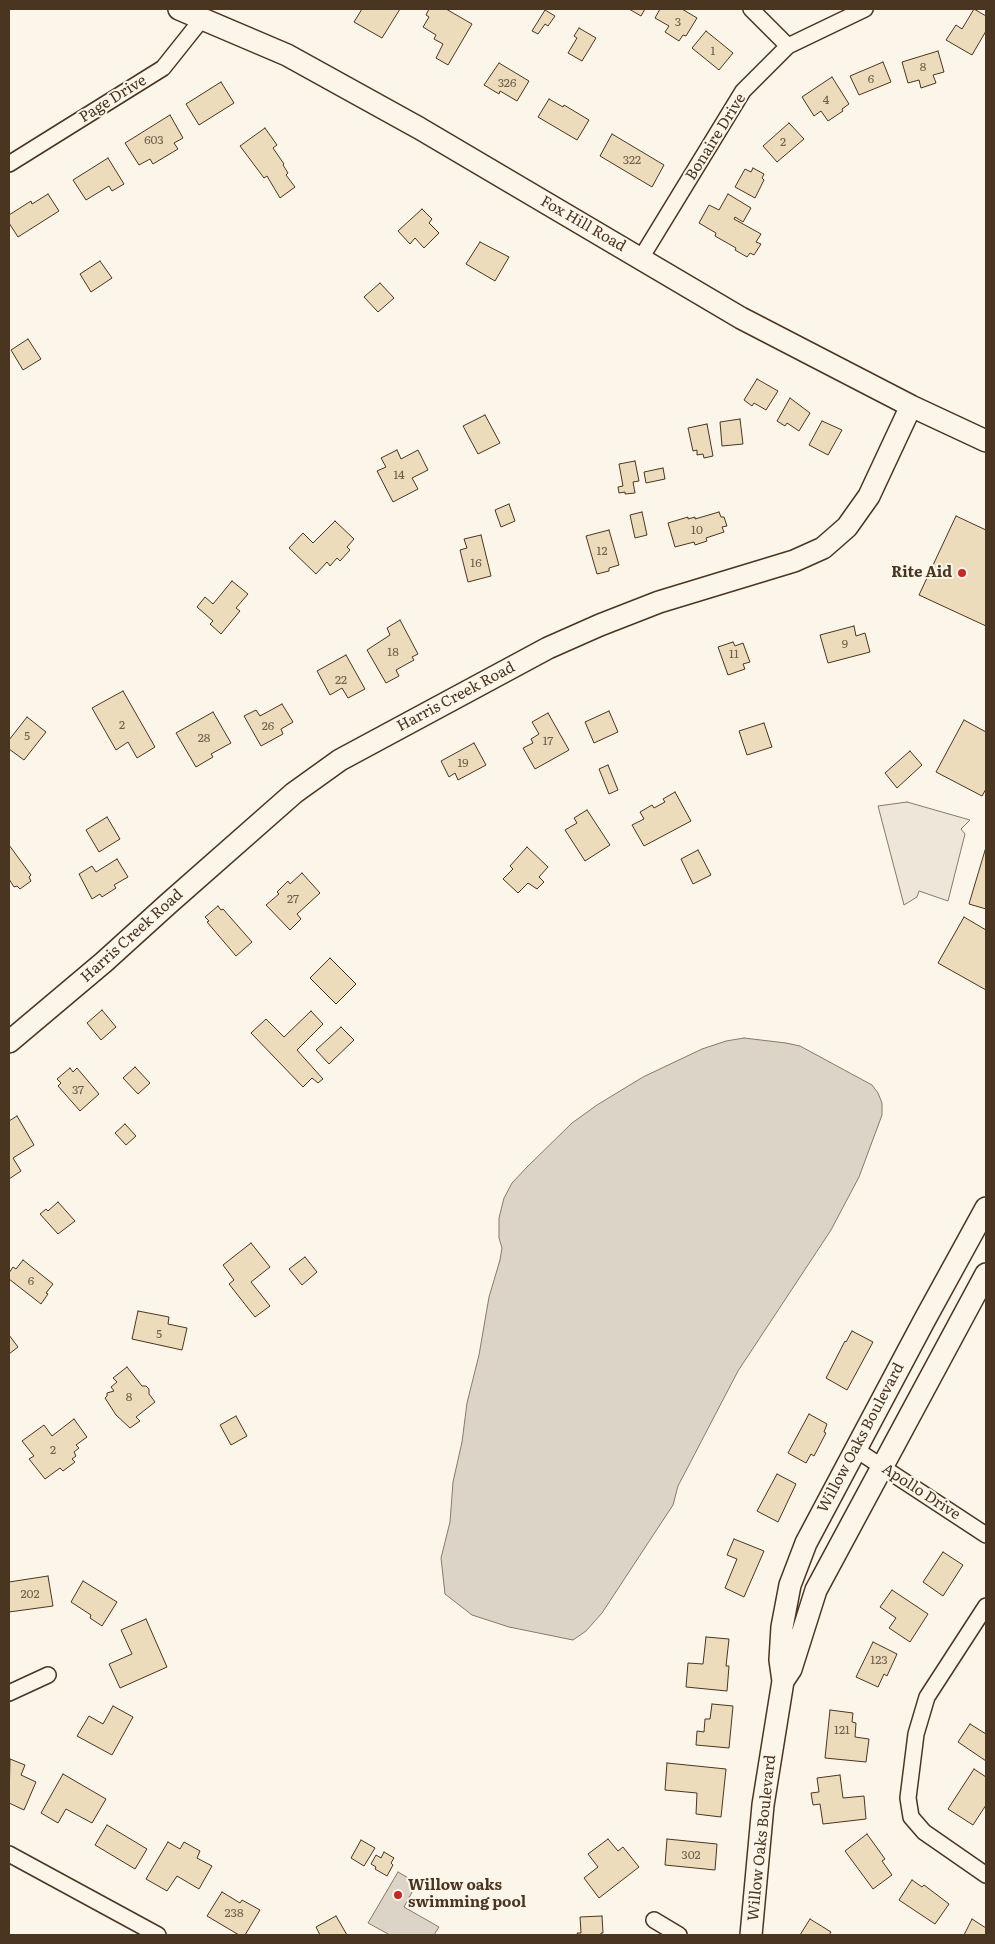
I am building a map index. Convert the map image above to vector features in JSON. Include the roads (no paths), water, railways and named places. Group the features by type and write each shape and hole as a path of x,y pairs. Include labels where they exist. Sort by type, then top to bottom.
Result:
{"street":[{"name":"Fox Hill Road","path":"179,9 295,60 419,128 741,318 911,406 986,441"},
{"path":"751,9 788,46"},
{"name":"Bonaire Drive","path":"641,258 743,91 788,46 865,9"},
{"name":"Page Drive","path":"9,164 163,68 202,19"},
{"name":"Harris Creek Road","path":"9,1042 104,962 294,793 340,760 548,648 600,625 659,602 794,561 823,548 846,527 865,502 911,406"},
{"name":"Willow Oaks Boulevard","path":"751,1935 763,1805 783,1682 780,1660 782,1627 790,1586 806,1543 986,1208"},
{"name":"Willow Oaks Boulevard","path":"783,1682 791,1669 816,1590 986,1274"},
{"name":"Apollo Drive","path":"855,1450 986,1535"},
{"path":"986,1606 927,1697 916,1734 908,1798 911,1817 924,1832 986,1875"},
{"path":"9,1693 48,1675"},
{"path":"9,1854 158,1935"},
{"path":"654,1920 679,1935"}],"place":[{"name":"Rite Aid","path":"962,573"},
{"name":"Willow oaks swimming pool","path":"398,1895"}]}
